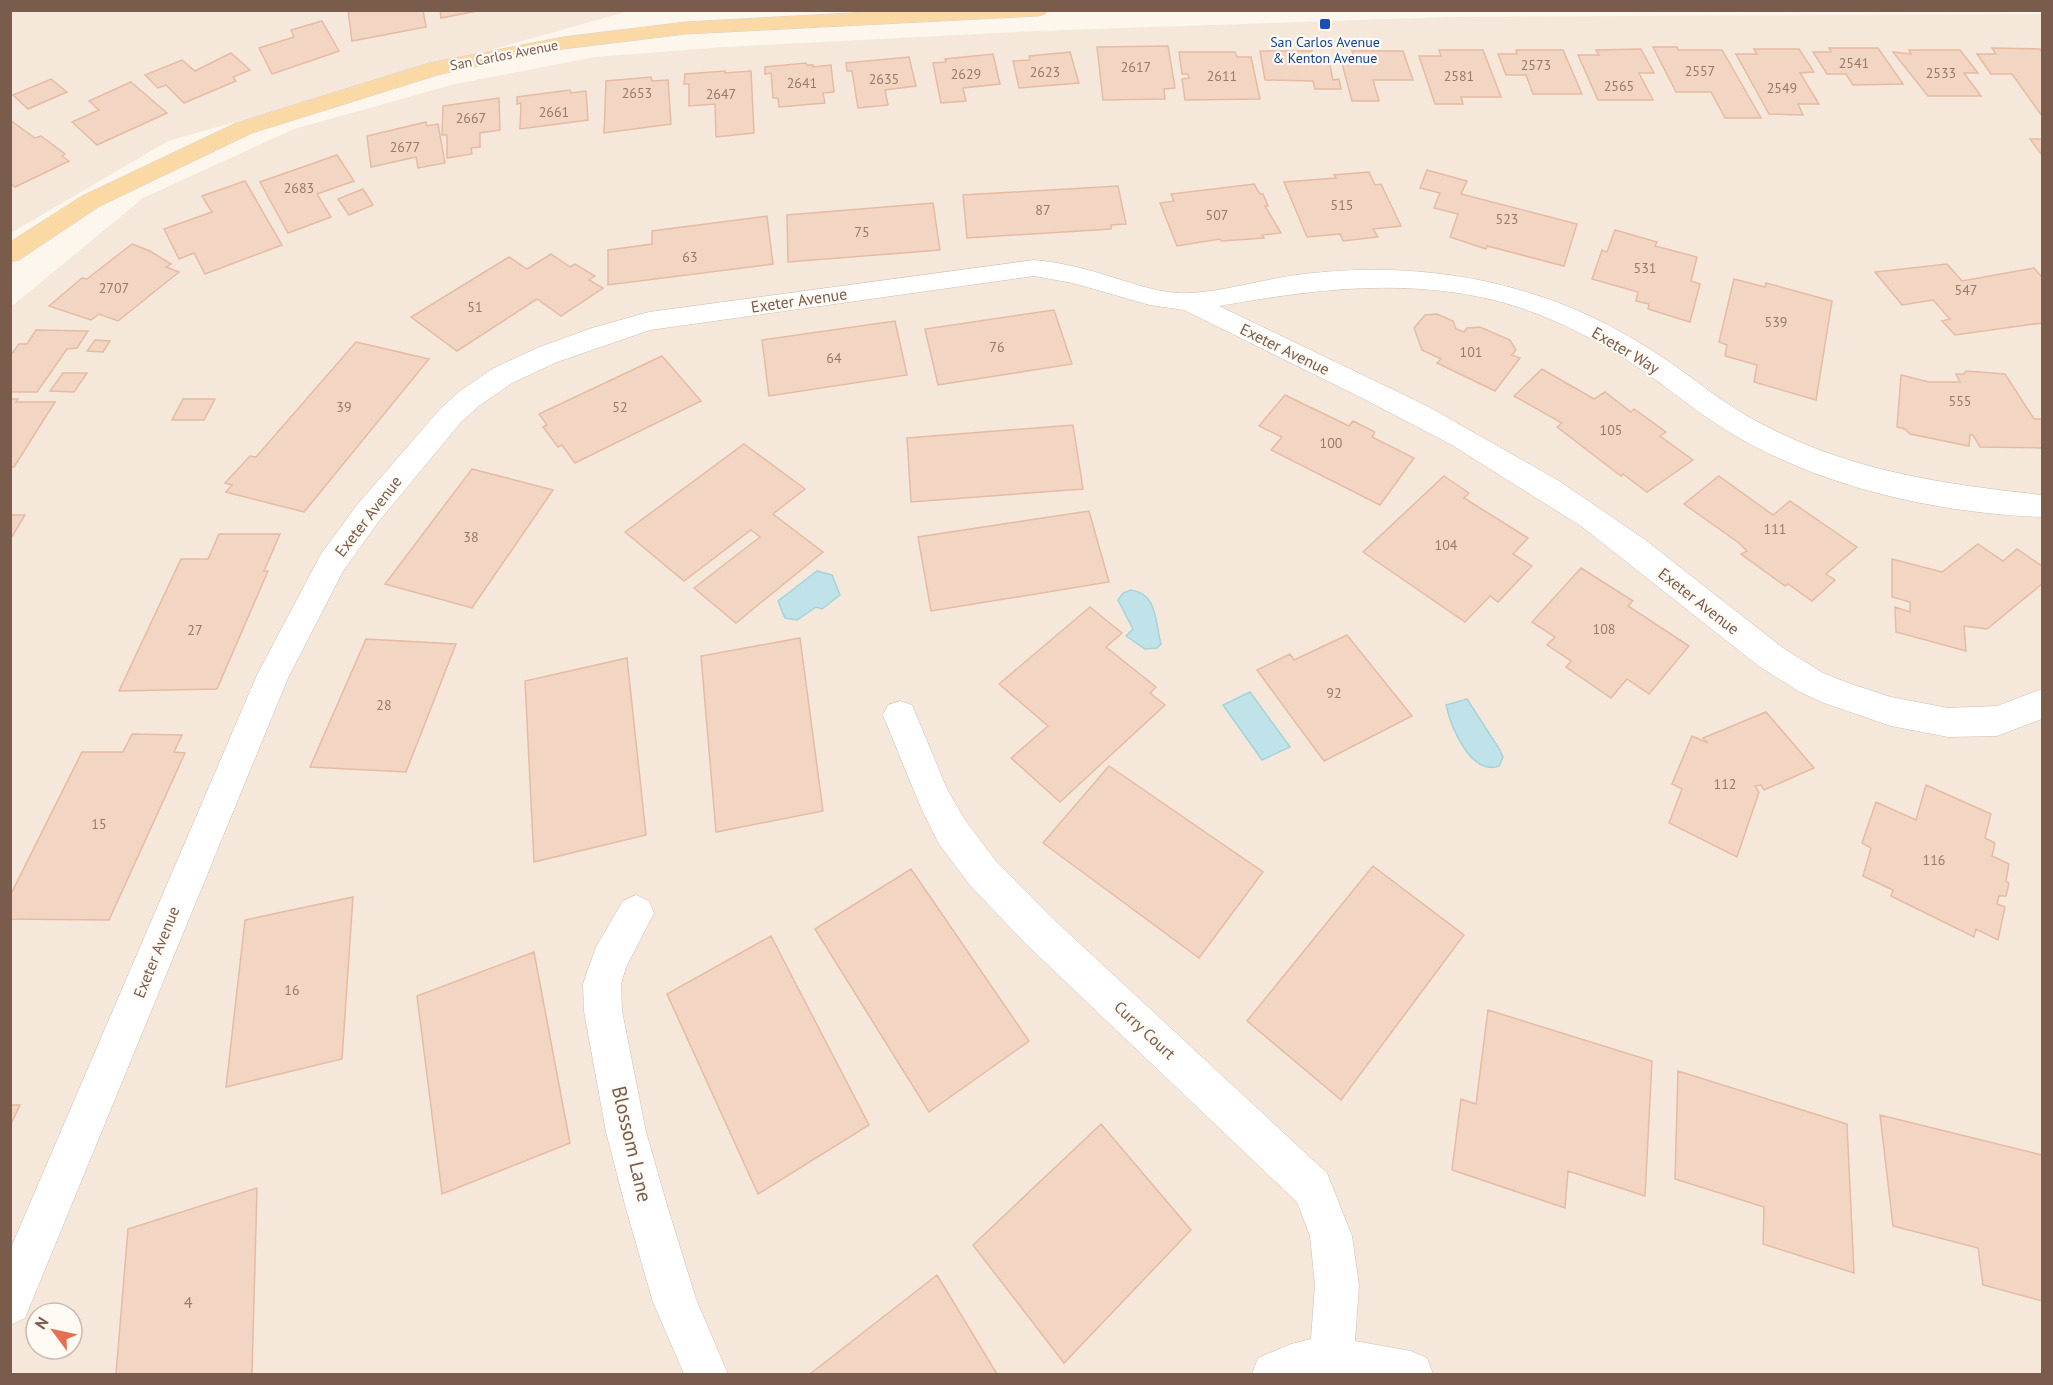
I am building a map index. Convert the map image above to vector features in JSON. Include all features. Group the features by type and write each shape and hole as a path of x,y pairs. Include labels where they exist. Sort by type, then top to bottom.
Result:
{"main road":[{"name":"San Carlos Avenue","path":"10,254 91,201 244,128 437,68 564,43 686,28 1038,10"}],"street":[{"name":"Exeter Avenue","path":"10,1303 182,889 286,648 332,563 435,433 470,398 502,376 547,355 601,335 649,321 1034,268 1056,269 1150,298 1189,302 1457,435 1550,489 1639,554 1768,656 1815,685 1881,708 1937,723 1967,724 1997,721 2043,703"},
{"name":"Exeter Way","path":"1189,302 1286,286 1360,278 1416,280 1514,297 1545,307 1607,336 1750,431 1827,466 1899,488 1979,501 2043,506"},
{"name":"Curry Court","path":"900,715 933,797 952,832 982,872 1038,930 1312,1188 1331,1236 1337,1285 1332,1359"},
{"name":"Blossom Lane","path":"636,913 609,960 602,984 603,1011 626,1132 646,1205 675,1302 706,1374"},
{"path":"1274,1374 1290,1366 1332,1359 1412,1374"}],"shaded area":[{"path":"11,11 629,11 168,141 11,233"},
{"path":"2042,14 2042,1374 11,1374 11,307 143,198 294,129 455,84 595,57 723,47 1036,31 1447,17"}],"water":[{"path":"817,571 832,575 840,595 822,609 816,607 797,620 785,618 778,601"},
{"path":"1131,590 1140,593 1151,603 1161,644 1157,648 1145,649 1126,636 1133,629 1118,600 1123,593"},
{"path":"1250,692 1290,747 1262,760 1223,705"},
{"path":"1467,699 1500,750 1503,757 1499,766 1489,767 1471,757 1452,725 1446,705"}],"building":[{"path":"348,10 423,10 426,27 352,41"},
{"path":"440,10 482,10 441,18"},
{"path":"322,21 339,51 272,74 259,48 294,37 291,30"},
{"path":"1168,46 1175,88 1164,89 1165,99 1103,100 1097,47"},
{"path":"1653,47 1677,47 1678,50 1722,50 1761,118 1725,118 1711,92 1676,92"},
{"path":"1829,48 1878,48 1903,84 1853,85 1846,74 1827,74 1813,52 1831,52"},
{"path":"1992,48 2040,49 2042,52 2042,116 2012,74 1991,74 1977,54 1996,54"},
{"path":"1641,49 1654,73 1639,73 1653,100 1598,100 1578,55 1599,55 1596,50"},
{"path":"1754,49 1799,49 1814,72 1800,73 1819,104 1798,104 1803,115 1769,114 1736,54 1757,54"},
{"path":"1439,50 1483,50 1501,97 1461,97 1463,104 1435,104 1419,56 1441,56"},
{"path":"1516,50 1563,50 1582,94 1533,94 1526,75 1506,75 1498,54 1517,54"},
{"path":"1909,50 1960,50 1978,73 1964,73 1981,96 1928,96 1893,52 1911,54"},
{"path":"1260,51 1312,51 1313,56 1328,56 1333,80 1339,79 1341,89 1315,89 1313,81 1265,80"},
{"path":"1352,51 1403,51 1413,80 1373,80 1379,101 1352,101 1340,56 1354,56"},
{"path":"1070,52 1079,83 1019,88 1013,61 1030,60 1029,56"},
{"path":"1179,52 1235,52 1237,57 1251,57 1260,99 1185,100 1182,79 1189,78 1188,74 1182,74"},
{"path":"231,53 250,70 233,77 236,81 184,103 166,85 158,88 145,75 182,60 195,71"},
{"path":"993,54 1000,84 963,88 966,101 941,103 933,63 946,62 945,59"},
{"path":"909,57 916,86 885,90 888,105 858,108 852,71 847,71 846,63"},
{"path":"806,63 813,67 831,65 834,92 823,93 825,103 779,107 778,98 773,98 771,73 765,74 765,67"},
{"path":"725,71 725,73 751,71 754,133 716,137 715,104 689,106 689,84 684,84 685,74"},
{"path":"651,77 652,81 668,80 671,124 604,133 606,81"},
{"path":"51,79 67,92 28,109 13,95"},
{"path":"131,82 167,113 97,145 72,122 99,110 89,101"},
{"path":"570,90 571,93 586,91 588,120 520,129 521,103 517,104 517,97"},
{"path":"499,98 500,130 480,133 480,147 471,148 472,154 447,158 447,135 442,135 443,106"},
{"path":"10,120 35,138 41,136 65,154 62,156 69,161 15,187 10,183"},
{"path":"426,122 427,126 438,124 445,163 418,168 416,157 371,167 367,136"},
{"path":"2030,139 2042,139 2042,155"},
{"path":"337,155 354,181 317,194 331,217 288,233 260,182"},
{"path":"1427,170 1467,181 1461,194 1577,224 1564,266 1487,246 1486,249 1450,237 1458,214 1434,208 1440,193 1420,188"},
{"path":"1369,172 1375,185 1381,184 1401,226 1373,229 1378,237 1343,241 1340,234 1307,237 1284,182 1336,178 1334,175"},
{"path":"245,181 282,245 205,274 194,253 179,259 164,229 212,212 202,196"},
{"path":"1254,184 1260,194 1263,194 1268,206 1265,206 1281,233 1262,235 1264,238 1221,241 1220,239 1177,246 1160,203 1174,201 1171,194"},
{"path":"1118,186 1126,224 1111,225 1111,229 967,238 963,195"},
{"path":"363,189 373,205 349,215 338,199"},
{"path":"933,203 940,250 788,262 787,215"},
{"path":"767,216 773,264 608,285 608,250 652,244 652,231"},
{"path":"1615,230 1657,242 1655,246 1697,257 1691,281 1700,284 1690,322 1648,309 1649,304 1636,301 1638,292 1592,279 1602,250 1607,252"},
{"path":"132,244 150,251 171,264 166,267 179,272 118,321 99,314 91,320 49,306 82,278 87,279"},
{"path":"551,254 570,267 575,264 595,276 589,280 603,288 561,316 537,299 457,351 411,317 509,257 527,269"},
{"path":"1947,264 1962,281 2034,268 2042,277 2042,323 1955,335 1942,321 1950,319 1933,300 1902,305 1875,272"},
{"path":"1734,279 1765,287 1766,283 1832,301 1816,400 1754,382 1757,365 1725,356 1727,345 1719,342"},
{"path":"1054,310 1072,364 938,385 925,329"},
{"path":"1437,314 1453,321 1456,329 1464,332 1467,328 1480,327 1510,340 1516,350 1512,355 1520,358 1495,391 1437,363 1441,359 1422,350 1414,328 1425,315"},
{"path":"895,321 907,375 769,396 762,340"},
{"path":"36,330 88,331 77,348 67,349 37,392 10,392 10,356 19,344 27,344"},
{"path":"95,340 110,341 103,352 87,351"},
{"path":"356,342 429,359 304,512 226,492 232,485 225,483 250,456 256,457"},
{"path":"662,356 701,401 575,463 562,445 558,447 543,427 547,425 539,414"},
{"path":"1542,369 1594,399 1605,392 1631,412 1634,409 1666,432 1660,436 1693,460 1647,492 1623,474 1621,476 1557,427 1562,423 1514,396"},
{"path":"1966,371 2005,374 2034,419 2042,419 2042,448 1980,447 1973,435 1970,435 1969,446 1910,434 1905,429 1897,427 1901,375 1929,382 1960,382 1956,374 1964,374"},
{"path":"63,373 87,373 74,392 50,391"},
{"path":"1285,395 1349,426 1353,421 1375,432 1372,437 1414,458 1380,505 1271,450 1282,437 1259,426"},
{"path":"10,399 18,399 16,402 55,402 14,467 10,467"},
{"path":"183,399 215,399 204,420 172,420"},
{"path":"1073,425 1083,489 911,502 907,438"},
{"path":"744,444 805,489 773,514 823,552 736,623 694,588 760,537 751,530 684,581 625,532"},
{"path":"472,469 553,490 472,608 385,584"},
{"path":"1444,476 1469,493 1464,498 1528,538 1513,554 1532,566 1498,602 1490,596 1465,622 1363,552"},
{"path":"1719,476 1773,515 1790,501 1857,547 1826,574 1835,580 1812,601 1788,584 1785,586 1741,554 1747,551 1739,543 1684,504"},
{"path":"1089,511 1109,582 931,611 918,537"},
{"path":"10,515 25,515 10,540"},
{"path":"219,534 280,534 264,571 268,571 217,689 119,691 181,559 208,559"},
{"path":"1978,544 2003,561 2017,549 2042,566 2042,584 1987,629 1964,626 1966,651 1896,632 1895,607 1910,612 1910,602 1892,597 1892,559 1942,572"},
{"path":"1581,568 1633,601 1628,606 1689,646 1649,694 1627,679 1611,698 1566,667 1571,661 1547,645 1555,637 1532,622"},
{"path":"1090,607 1122,633 1106,647 1156,687 1150,693 1165,705 1060,802 1011,758 1048,726 999,684"},
{"path":"1347,635 1412,716 1324,761 1257,670 1290,654 1294,660"},
{"path":"800,638 823,811 716,832 701,656"},
{"path":"366,639 456,644 406,772 310,767"},
{"path":"627,658 646,835 534,862 525,681"},
{"path":"1766,712 1814,768 1764,790 1761,785 1755,786 1759,792 1737,857 1669,823 1682,789 1672,784 1692,736 1708,743 1703,738"},
{"path":"132,734 182,735 174,752 185,753 109,920 10,919 10,896 82,752 123,752"},
{"path":"1109,766 1263,872 1199,958 1043,843"},
{"path":"1926,785 1991,814 1985,838 1995,843 1992,856 2009,864 2006,896 1999,896 1997,904 2005,907 1998,940 1976,929 1974,937 1891,896 1893,890 1863,876 1871,848 1862,843 1876,802 1916,820"},
{"path":"1373,866 1464,935 1341,1100 1247,1021"},
{"path":"911,869 1029,1041 929,1112 815,929"},
{"path":"353,897 342,1059 226,1087 245,920"},
{"path":"771,936 869,1125 758,1194 667,994"},
{"path":"534,952 570,1143 442,1194 417,996"},
{"path":"1488,1010 1652,1061 1645,1196 1568,1171 1565,1208 1452,1170 1461,1099 1476,1104"},
{"path":"1678,1071 1847,1124 1854,1273 1763,1244 1764,1207 1675,1179"},
{"path":"10,1105 20,1105 10,1126"},
{"path":"1880,1115 2042,1155 2042,1301 1983,1285 1978,1248 1893,1226"},
{"path":"1101,1124 1191,1230 1064,1363 973,1245"},
{"path":"257,1188 252,1374 116,1374 128,1229"},
{"path":"937,1275 997,1374 810,1374"}],"place":[{"name":"San Carlos Avenue & Kenton Avenue","path":"1325,24"}]}
